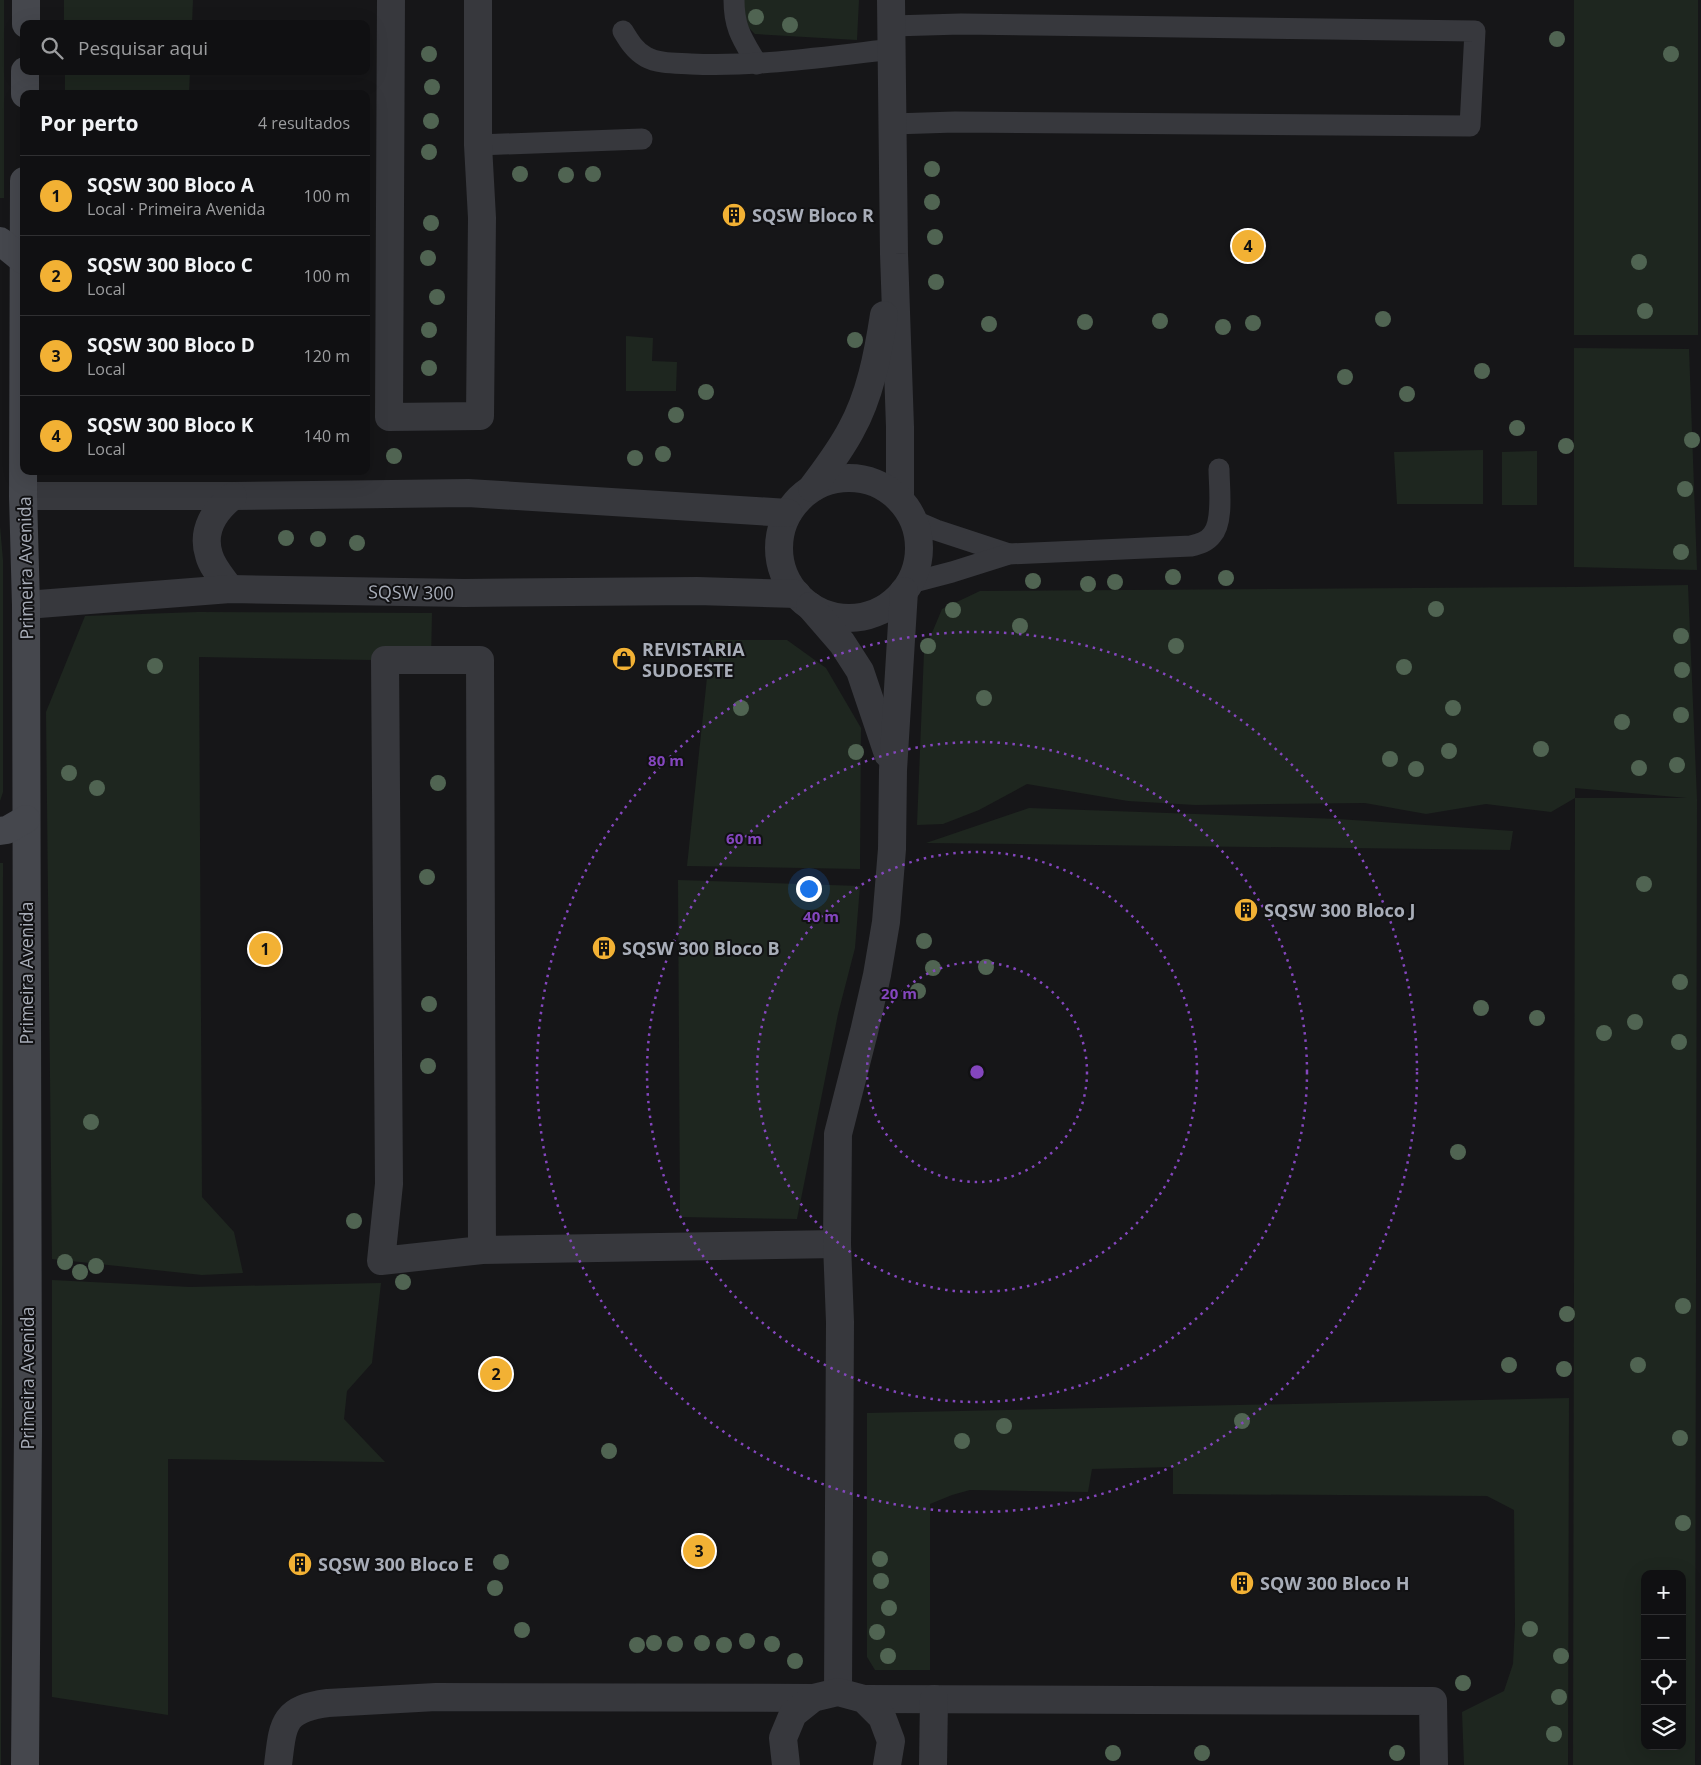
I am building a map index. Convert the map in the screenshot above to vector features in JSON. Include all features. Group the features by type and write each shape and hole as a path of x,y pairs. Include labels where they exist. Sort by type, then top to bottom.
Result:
{"main road":[{"path":"26,0 26,20"},
{"path":"25,75 25,90"},
{"path":"0,241 20,258"},
{"name":"Primeira Avenida","path":"23,475 26,605 28,1431 25,1765"},
{"path":"0,832 26,819"}],"street":[{"path":"391,0 389,417 480,416 482,218 478,144 478,0"},
{"path":"838,1696 840,1322 837,1244 838,1134 877,975 886,922 892,849 893,770 907,587 918,563 920,542 907,510 900,427 894,254 892,25"},
{"path":"893,770 873,705 860,671 842,643 785,577 779,555 781,533 788,513 799,499 812,488 837,454 852,428 868,392 880,341 894,254"},
{"path":"812,488 834,479 858,479 881,485 907,510"},
{"path":"23,496 468,493 788,513"},
{"path":"230,589 208,555 207,538 212,518 221,506 234,496"},
{"path":"803,600 833,616 860,617 885,608 907,587"},
{"name":"SQSW 300","path":"26,605 230,589 464,592 697,591 803,600"},
{"path":"482,1250 480,660 385,660 389,1184 381,1261 482,1250 837,1244"},
{"path":"278,1765 282,1730 289,1716 310,1705 436,1697 838,1696 934,1699 1433,1701 1434,1765"},
{"path":"786,1765 783,1738 793,1714 838,1696 882,1717 891,1741 887,1765"},
{"path":"933,1765 934,1699"}],"lane":[{"path":"734,0 734,18 741,37 757,64"},
{"path":"623,31 632,46 646,57 665,63 718,65 757,64 892,25 961,24 1475,31 1470,126 965,122 893,124"},
{"path":"478,144 642,139"},
{"path":"907,587 1009,554 1191,546 1203,543 1212,536 1217,527 1220,469"},
{"path":"907,510 936,530 1009,554"}],"shaded area":[{"path":"0,0 4,0 4,198 0,198"},
{"path":"64,0 193,0 192,20 64,20"},
{"path":"728,0 859,0 857,40 755,34 728,7"},
{"path":"1574,0 1698,0 1698,335 1574,335"},
{"path":"65,75 190,75 189,90 65,90"},
{"path":"626,336 653,338 652,361 677,362 676,391 626,391"},
{"path":"1574,348 1689,349 1697,570 1574,567"},
{"path":"1483,450 1483,504 1397,504 1394,452"},
{"path":"1537,451 1537,505 1502,505 1502,452"},
{"path":"0,526 3,560 3,792 0,801"},
{"path":"1688,585 1697,799 1695,1765 1573,1765 1575,798 1551,812 1486,804 1426,814 1365,803 1195,805 1128,801 1027,784 979,810 943,824 917,825 924,652 942,609 980,591","holes":["1575,788 1687,798 1575,798"]},
{"path":"198,612 432,613 431,661 199,657 202,1197 234,1232 243,1273 202,1275 52,1259 46,712 85,616"},
{"path":"711,640 787,640 826,668 861,728 860,869 687,866"},
{"path":"1029,808 1338,819 1513,831 1510,850 926,843"},
{"path":"0,863 3,863 1,1765 0,1765"},
{"path":"678,880 860,886 855,948 838,1014 797,1219 680,1217"},
{"path":"52,1280 190,1287 381,1283 372,1363 347,1391 344,1419 385,1462 168,1459 168,1715 52,1697"},
{"path":"1569,1398 1568,1765 1464,1765 1462,1712 1504,1691 1513,1664 1515,1625 1514,1510 1487,1496 1173,1494 1173,1467 1092,1469 1088,1492 970,1490 930,1504 930,1670 875,1670 867,1657 867,1413"}],"place":[{"name":"SQSW Bloco R","path":"734,215"},
{"name":"SQSW 300 Bloco K","path":"1248,246"},
{"name":"REVISTARIA SUDOESTE","path":"624,659"},
{"name":"SQSW 300 Bloco J","path":"1246,910"},
{"name":"SQSW 300 Bloco B","path":"604,948"},
{"name":"SQSW 300 Bloco A","path":"265,949"},
{"name":"SQSW 300 Bloco C","path":"496,1374"},
{"name":"SQSW 300 Bloco D","path":"699,1551"},
{"name":"SQSW 300 Bloco E","path":"300,1564"},
{"name":"SQW 300 Bloco H","path":"1242,1583"}]}
